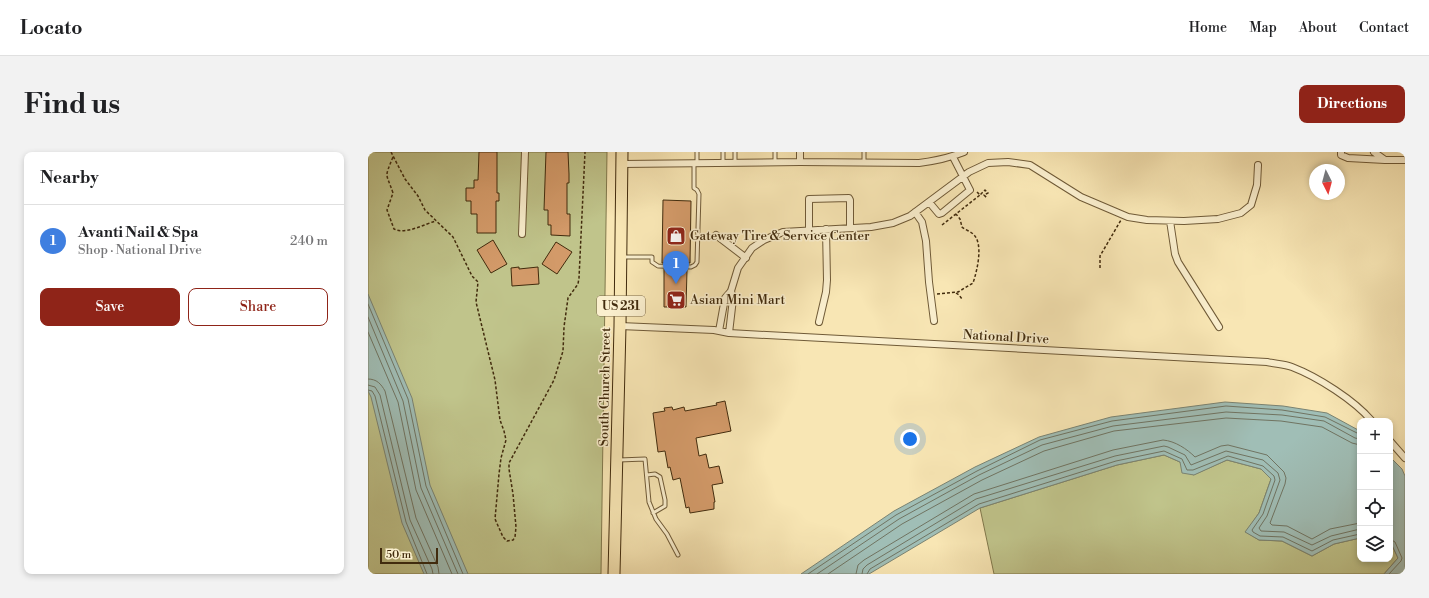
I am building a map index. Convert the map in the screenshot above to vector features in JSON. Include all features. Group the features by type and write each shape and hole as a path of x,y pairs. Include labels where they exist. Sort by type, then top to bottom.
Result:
{"highway":[{"name":"South Church Street","path":"614,574 620,326 622,152"}],"street":[{"path":"522,234 525,152"},
{"path":"800,152 800,162"},
{"path":"622,164 775,162 920,163 953,157 964,152"},
{"path":"1341,152 1341,155 1348,158 1405,160"},
{"path":"1374,152 1385,160"},
{"path":"929,202 939,214 970,190 953,157"},
{"path":"719,331 725,298 731,291 738,268 752,248 764,240 783,232 850,228 893,223 910,216 970,172 988,163 1008,162 1030,165 1081,197 1124,215 1147,220 1170,221 1218,219 1241,212 1251,205 1257,186 1258,165"},
{"path":"810,230 809,199 849,198 850,228"},
{"path":"914,212 922,222 926,241 930,294 934,321"},
{"path":"1170,221 1175,254 1178,262 1219,327"},
{"path":"818,322 826,292 826,229"},
{"path":"716,235 746,258"},
{"path":"729,333 733,299 731,291"},
{"name":"National Drive","path":"620,326 1267,362 1291,366 1321,382 1345,397 1369,418"},
{"path":"1393,444 1405,458"}],"lane":[{"path":"621,257 652,257 652,262 658,266 691,267 695,265 697,262 699,194 694,188 697,152"},
{"path":"723,152 723,163"},
{"path":"735,152 735,163"},
{"path":"775,152 775,162"},
{"path":"864,152 864,162"},
{"path":"617,460 645,459 649,502 656,519 668,534 678,555"},
{"path":"647,475 655,474 660,477 665,500 665,506 653,513"}],"path":[{"path":"391,152 405,179 418,196 425,210 453,237 472,276 478,282 476,302 495,380 500,420 506,440 500,463 494,519 503,537 507,541 510,541 515,537 516,527 509,463 554,380 563,351 564,327 568,298 578,284 585,152"},
{"path":"393,157 386,176 393,193 387,210 394,229 396,231 410,230 436,221"},
{"path":"970,190 976,190 980,195"},
{"path":"942,225 985,190 988,193 984,195 986,198"},
{"path":"930,294 958,292 973,283 980,260 977,240 973,234 962,227 960,219 956,214"},
{"path":"1100,268 1100,256 1124,215"},
{"path":"954,292 962,299"}],"green space":[{"path":"368,152 607,152 601,574 368,574"},
{"path":"1164,455 1180,462 1193,475 1227,460 1261,469 1271,479 1259,513 1246,532 1259,540 1282,541 1312,556 1334,544 1357,539 1357,562 1393,562 1393,547 1398,558 1384,574 994,574 980,508 1117,465"}],"water":[{"path":"368,294 412,398 430,485 468,574 424,574 402,523 371,397 368,391"},
{"path":"1225,402 1283,406 1327,413 1357,429 1357,539 1334,544 1312,556 1282,541 1259,540 1245,532 1259,513 1271,479 1261,469 1227,460 1194,475 1182,473 1180,462 1164,455 1117,465 980,508 869,574 801,574 894,511 975,467 1039,437 1111,417"},
{"path":"1393,460 1402,469 1405,476 1405,574 1384,574 1398,558 1393,547"}],"building":[{"path":"479,152 497,152 497,193 499,193 499,201 496,201 496,233 477,233 477,214 471,214 471,201 466,201 466,188 474,188 474,180 478,180"},
{"path":"546,152 568,152 569,183 567,183 567,214 570,214 570,236 551,235 551,225 548,225 548,210 544,210"},
{"path":"663,200 691,201 690,263 662,263"},
{"path":"493,240 507,264 491,273 477,250"},
{"path":"556,242 572,252 557,274 542,264"},
{"path":"519,267 519,269 538,267 539,284 512,286 511,268"},
{"path":"664,269 687,270 686,307 664,307"},
{"path":"725,401 731,431 696,438 699,456 706,454 709,468 719,466 723,483 712,485 715,502 714,509 690,513 689,507 686,508 680,478 673,480 670,467 668,468 665,451 658,452 653,413 665,411 664,408 672,407 673,410 684,407 685,411 717,405 716,403"}],"place":[{"name":"Gateway Tire & Service Center","path":"676,236"},
{"name":"Avanti Nail & Spa","path":"676,284"},
{"name":"Asian Mini Mart","path":"676,300"}]}
